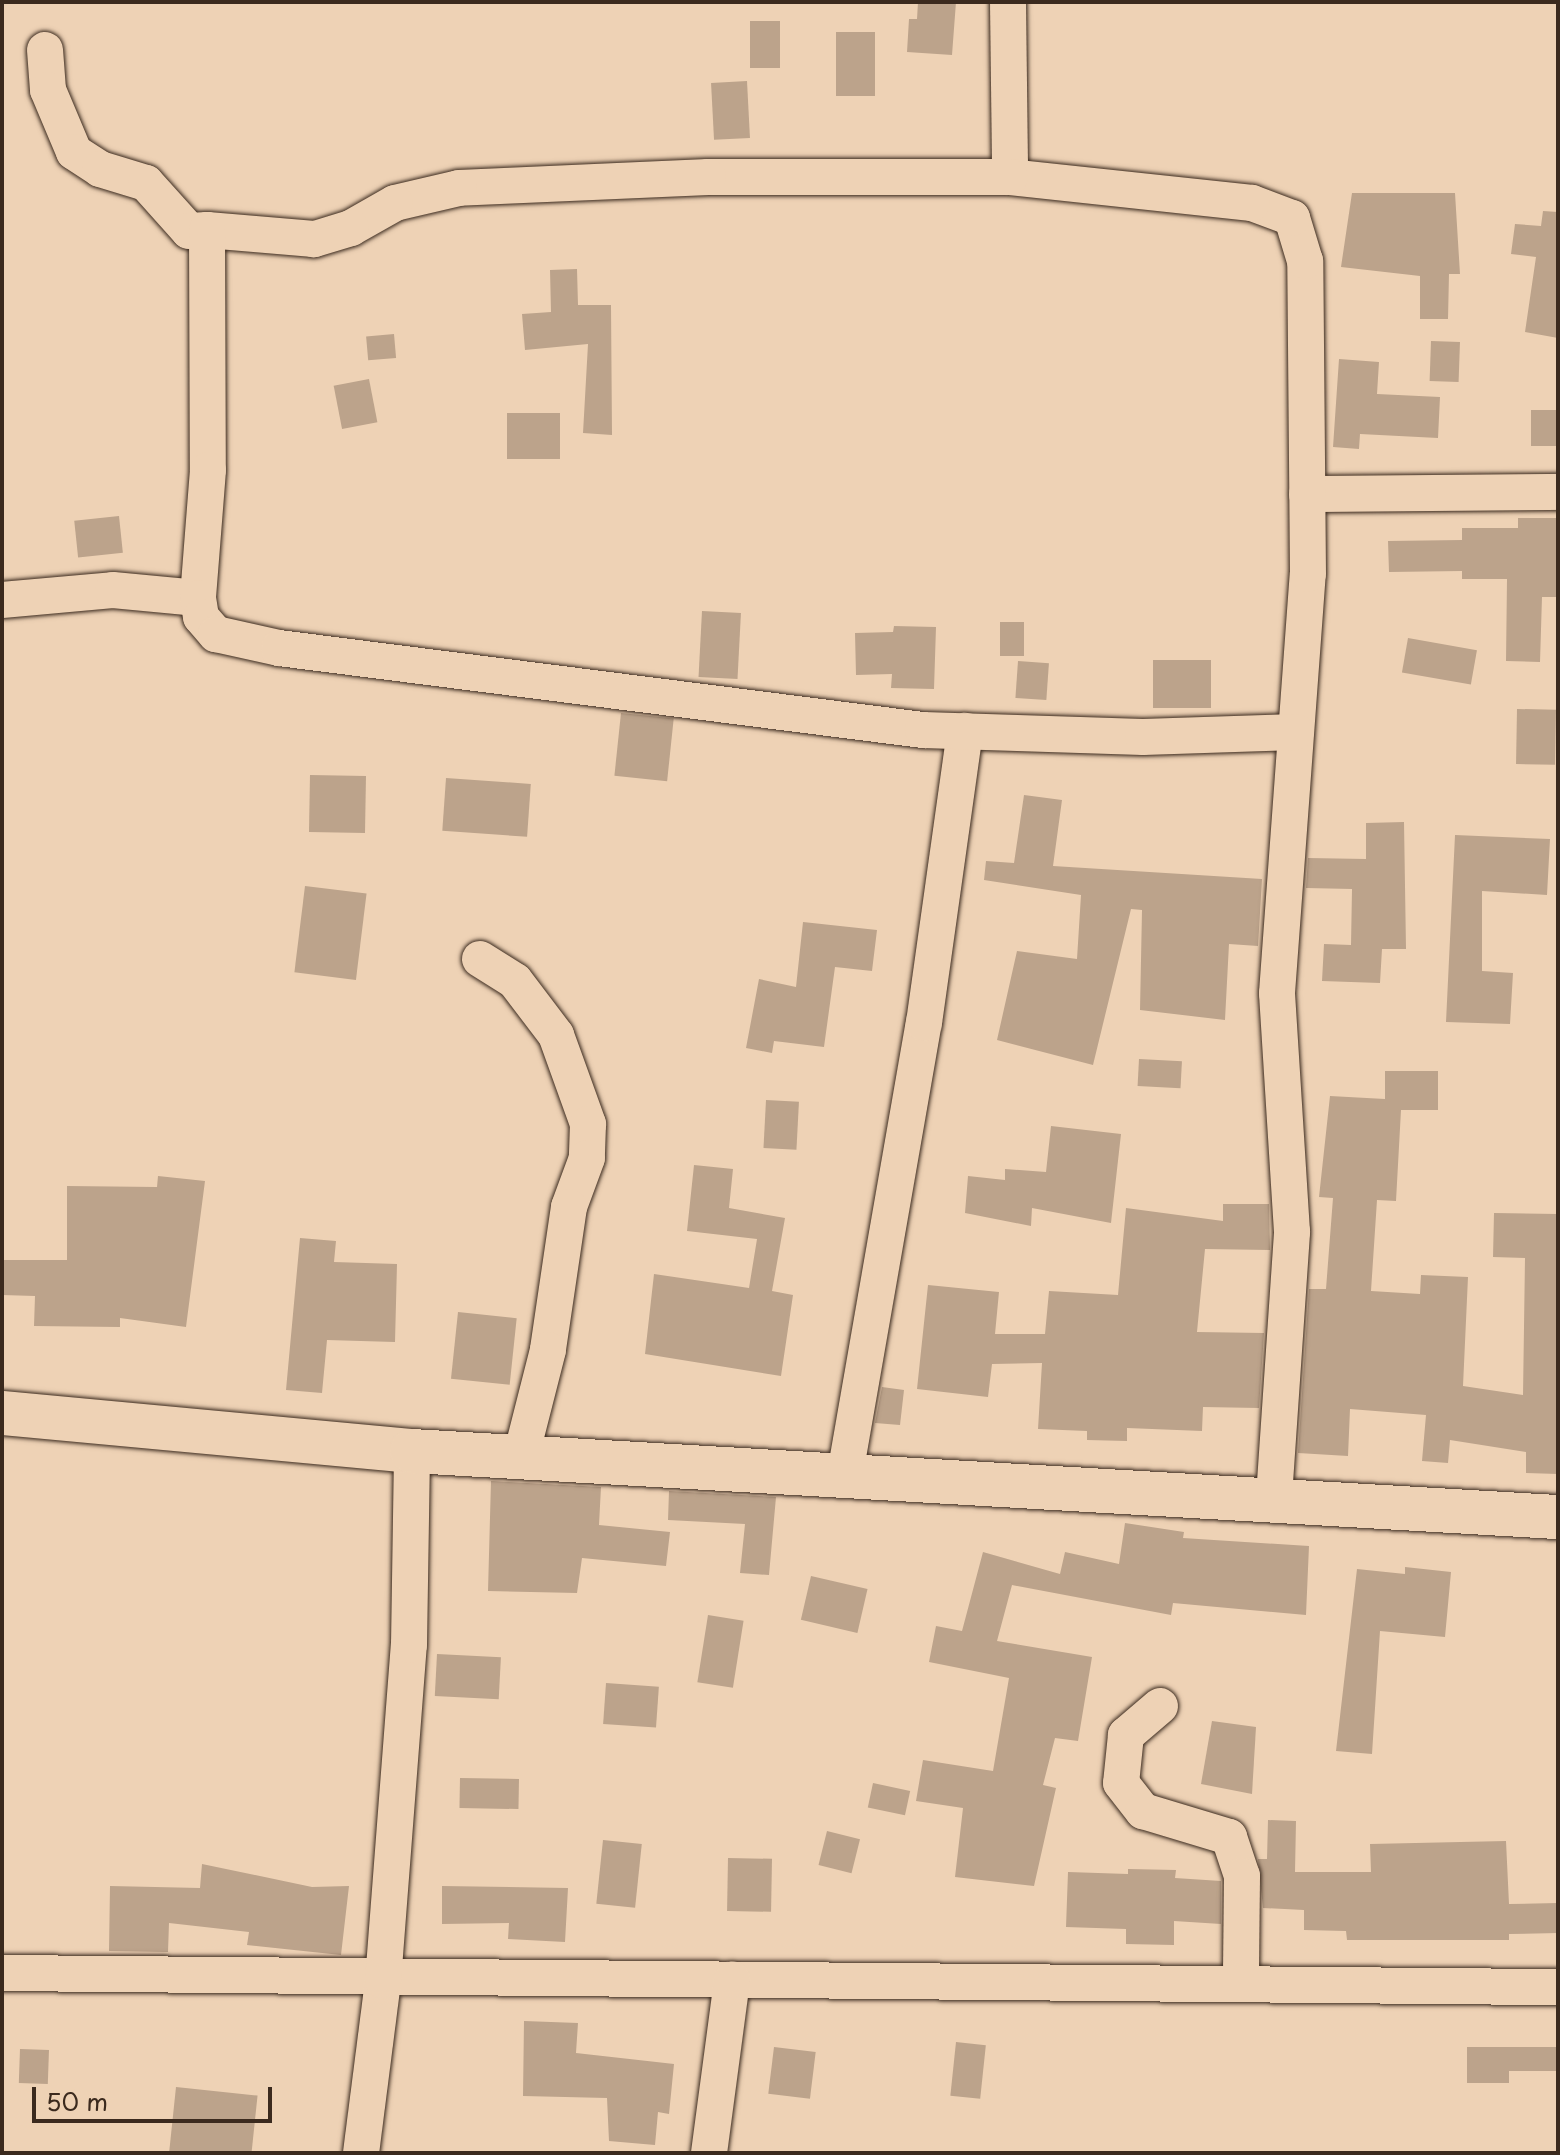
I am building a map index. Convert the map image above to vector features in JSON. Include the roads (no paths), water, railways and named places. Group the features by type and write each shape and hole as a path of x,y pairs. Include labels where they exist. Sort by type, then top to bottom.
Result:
{"main road":[{"path":"2,1413 412,1451 1274,1497 1558,1517"}],"street":[{"path":"1008,2 1010,177"},
{"path":"45,50 48,90 74,152 100,169 146,183 189,231 314,239 422,194 513,184 1010,177 1252,203 1292,218 1305,261 1308,574 1277,993 1292,1232 1274,1497"},
{"path":"207,230 208,470 198,598 201,617 216,634 279,648 965,731 1143,737 1296,732"},
{"path":"1307,494 1558,492"},
{"path":"2,600 113,590 198,598"},
{"path":"845,1474 924,1023 965,731"},
{"path":"480,959 515,981 556,1035 588,1124 587,1158 569,1207 548,1350 521,1456"},
{"path":"361,2153 383,1981 409,1645 412,1451"},
{"path":"1160,1706 1126,1735 1121,1783 1143,1811 1229,1837 1242,1876 1241,1980"},
{"path":"2,1973 383,1981 1241,1980 1558,1987"},
{"path":"709,2153 732,1980"}]}
